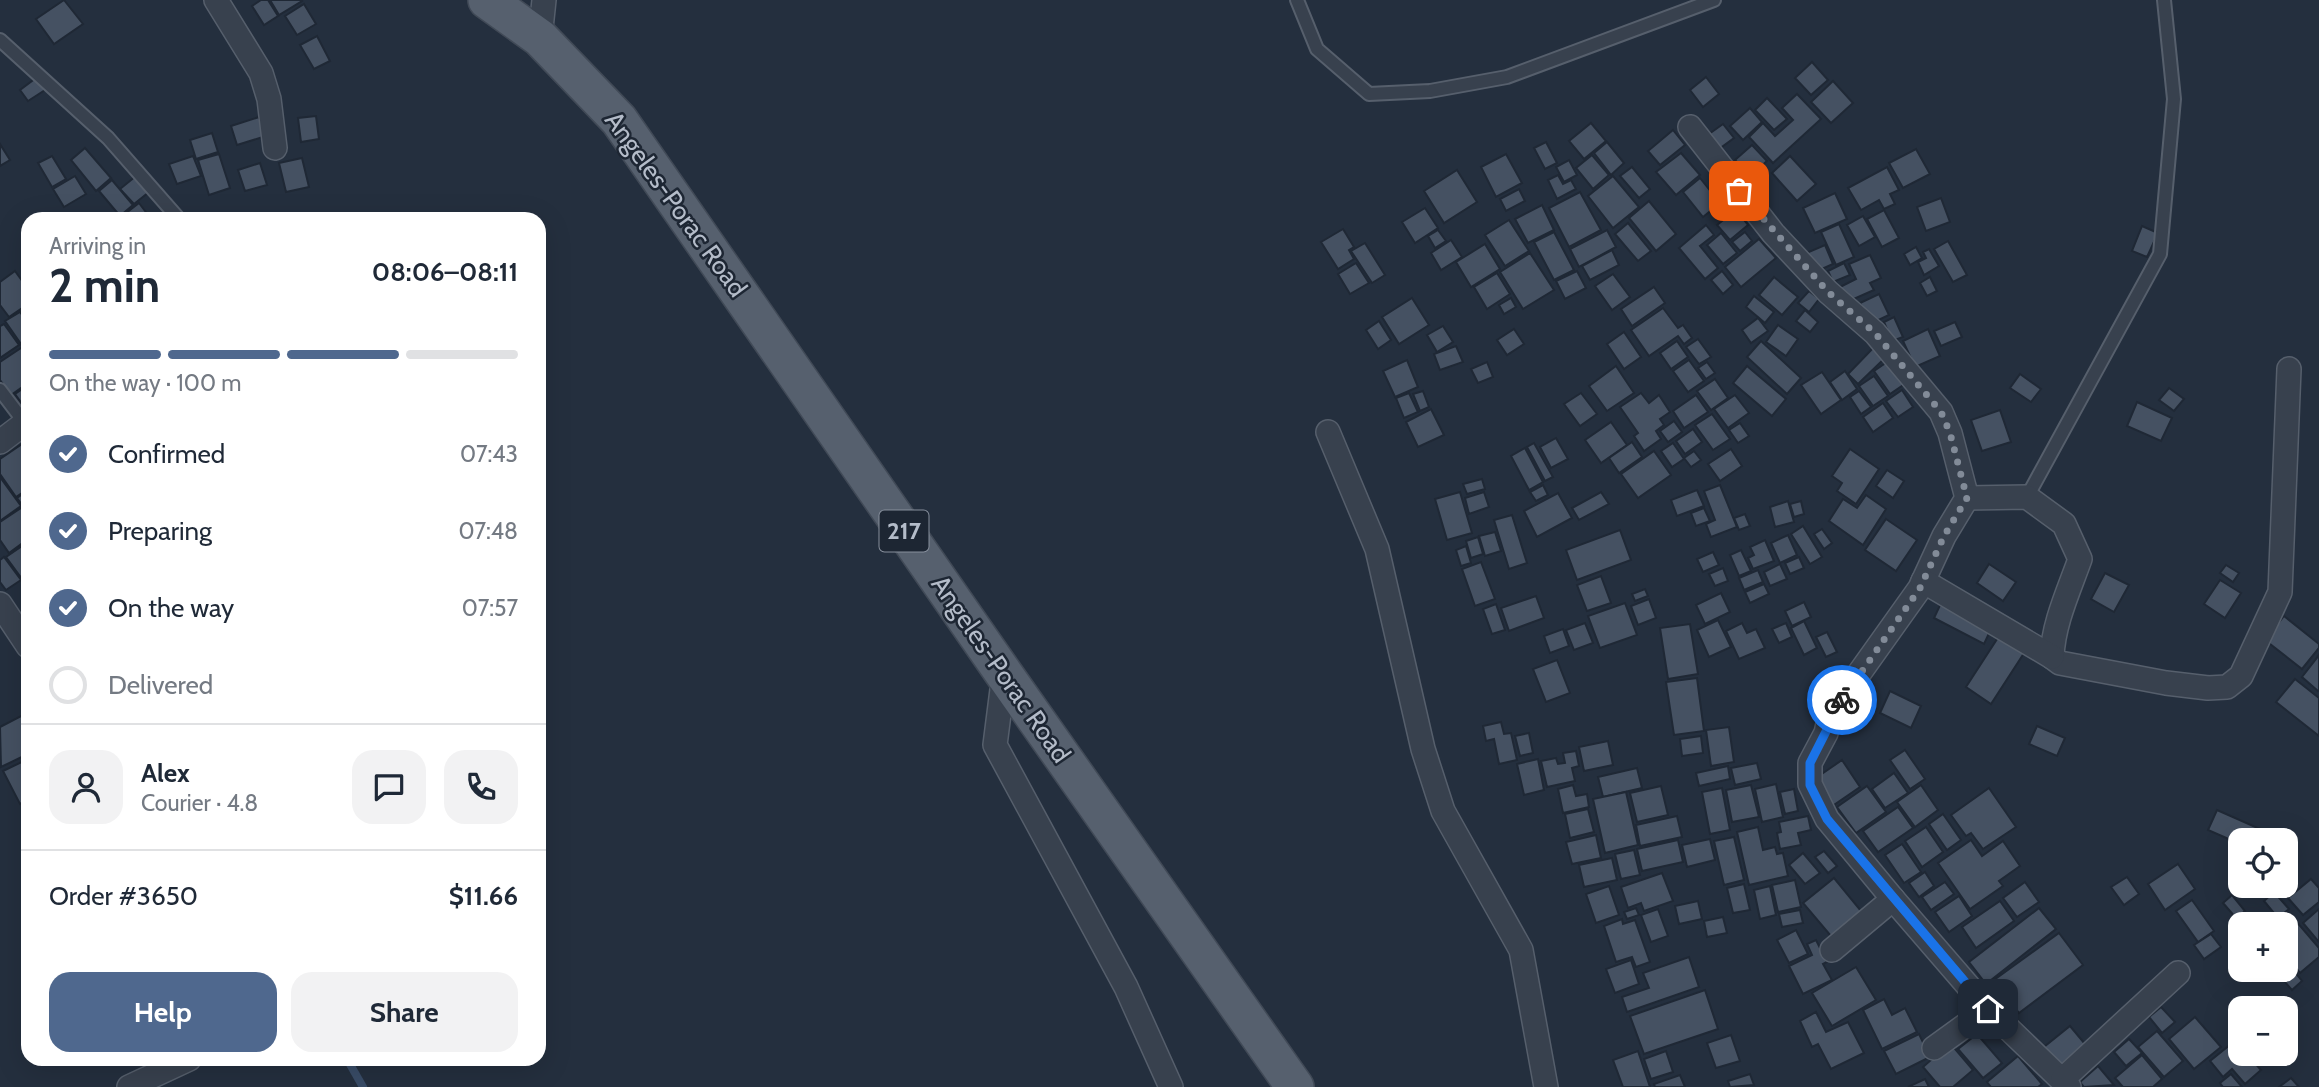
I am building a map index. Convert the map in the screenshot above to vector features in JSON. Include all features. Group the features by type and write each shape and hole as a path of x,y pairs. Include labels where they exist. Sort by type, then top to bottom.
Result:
{"main road":[{"name":"Angeles-Porac Road","path":"487,0 540,38 619,120 1295,1087"}],"street":[{"path":"216,0 261,73 269,99 275,148"},
{"path":"540,38 544,0"},
{"path":"1690,127 1773,233 1828,292 1875,333 1941,412 1950,433 1967,498 1944,536 1923,581 1848,689 1810,763 1810,785 1827,819 1988,1009 2066,1083 2178,973"},
{"path":"1923,581 2060,663 2166,683 2208,688 2227,687 2241,676 2280,592 2289,369"},
{"path":"0,442 21,429"},
{"path":"1328,432 1377,548 1423,749 1443,811 1521,950 1546,1087"},
{"path":"1967,498 2027,497 2064,524 2080,559 2052,645 2052,657"},
{"path":"0,604 21,636"},
{"path":"1004,674 995,745 1126,988 1171,1087"},
{"path":"1832,950 1894,899"},
{"path":"1934,1048 1988,1009"},
{"path":"129,1087 174,1066"}],"lane":[{"path":"1297,0 1317,49 1369,94 1430,92 1507,77 1714,0"},
{"path":"2027,497 2160,254 2174,99 2164,0"},
{"path":"0,40 108,138 173,212"},
{"path":"0,390 21,417"}],"building":[{"path":"64,0 83,24 54,44 36,19"},
{"path":"261,0 268,0 278,16 264,25 252,6"},
{"path":"270,0 301,0 302,1 279,15"},
{"path":"304,4 316,24 297,35 285,16"},
{"path":"317,36 330,61 314,69 300,45"},
{"path":"1812,62 1828,80 1811,95 1795,78"},
{"path":"1706,77 1719,94 1703,107 1690,90"},
{"path":"36,78 45,90 28,101 20,90"},
{"path":"1833,81 1853,103 1831,123 1811,102"},
{"path":"1797,94 1821,119 1773,163 1749,137 1763,123 1775,136 1793,120 1782,108"},
{"path":"1767,98 1787,119 1774,130 1755,110"},
{"path":"1750,108 1762,122 1743,140 1730,126"},
{"path":"316,116 319,139 301,142 298,118"},
{"path":"259,117 266,136 237,145 231,126"},
{"path":"1591,123 1606,141 1584,159 1569,141"},
{"path":"1723,124 1734,138 1719,149 1709,134"},
{"path":"1673,130 1685,145 1660,165 1648,151"},
{"path":"212,133 218,152 196,159 190,140"},
{"path":"1546,142 1557,163 1545,169 1534,148"},
{"path":"1607,142 1624,163 1611,175 1594,153"},
{"path":"0,144 10,160 0,166"},
{"path":"1752,145 1767,161 1750,176 1735,160"},
{"path":"85,148 111,178 96,191 71,160"},
{"path":"1916,149 1930,174 1903,188 1889,163"},
{"path":"1681,153 1700,175 1676,195 1656,172"},
{"path":"219,154 230,188 209,195 198,160"},
{"path":"1506,154 1522,183 1496,197 1481,167"},
{"path":"1592,155 1609,175 1593,189 1576,168"},
{"path":"52,156 66,179 52,187 38,163"},
{"path":"193,156 201,176 177,184 169,164"},
{"path":"1790,156 1816,184 1797,201 1772,173"},
{"path":"302,158 309,187 286,192 279,163"},
{"path":"1569,160 1577,175 1564,182 1556,167"},
{"path":"260,163 267,185 245,191 238,170"},
{"path":"1632,167 1650,189 1639,198 1620,176"},
{"path":"1887,167 1899,190 1890,194 1895,204 1884,209 1879,200 1861,210 1848,188"},
{"path":"1457,170 1477,202 1444,223 1424,191"},
{"path":"1558,175 1563,184 1571,180 1576,189 1557,199 1548,180"},
{"path":"75,176 86,194 64,207 53,189"},
{"path":"136,176 149,192 134,204 120,189"},
{"path":"1613,176 1639,207 1613,228 1588,196"},
{"path":"1700,178 1720,203 1703,217 1683,192"},
{"path":"112,180 133,205 125,212 117,212 99,191"},
{"path":"1519,189 1525,201 1506,211 1500,199"},
{"path":"1580,192 1601,230 1569,247 1549,208"},
{"path":"1835,193 1847,219 1815,233 1803,208"},
{"path":"1941,198 1950,222 1926,231 1917,207"},
{"path":"1649,201 1676,234 1656,251 1629,218"},
{"path":"139,203 146,212 127,212"},
{"path":"1542,205 1554,230 1528,243 1515,219"},
{"path":"1425,208 1438,228 1415,243 1402,222"},
{"path":"1736,210 1748,225 1730,240 1717,225"},
{"path":"1884,210 1899,238 1882,247 1867,219"},
{"path":"1863,216 1875,237 1859,246 1847,225"},
{"path":"1509,220 1529,251 1505,266 1485,235"},
{"path":"1628,223 1651,251 1638,261 1615,234"},
{"path":"1839,224 1854,257 1836,265 1821,232"},
{"path":"1706,225 1714,235 1700,246 1718,268 1705,279 1679,248"},
{"path":"2142,226 2158,233 2147,257 2132,251"},
{"path":"1343,229 1354,247 1349,250 1354,259 1338,269 1321,242"},
{"path":"1438,230 1446,241 1435,248 1428,236"},
{"path":"1607,230 1616,247 1579,267 1570,249"},
{"path":"1554,232 1574,270 1554,280 1534,242"},
{"path":"1745,232 1752,241 1740,251 1732,242"},
{"path":"1721,233 1737,253 1723,264 1707,245"},
{"path":"1759,239 1776,258 1741,287 1725,267"},
{"path":"1451,240 1462,257 1441,270 1431,253"},
{"path":"1948,241 1967,275 1953,282 1934,249"},
{"path":"1365,243 1385,275 1372,283 1351,251"},
{"path":"1485,244 1500,269 1471,287 1456,262"},
{"path":"1825,245 1833,264 1813,273 1804,254"},
{"path":"1916,247 1922,258 1910,265 1904,254"},
{"path":"1929,249 1939,266 1924,275 1918,262 1926,258 1923,252"},
{"path":"1612,250 1619,265 1590,280 1582,266"},
{"path":"1530,253 1554,290 1523,309 1500,272"},
{"path":"1870,255 1881,278 1870,283 1874,290 1847,302 1840,287 1856,279 1849,264"},
{"path":"1356,263 1369,283 1350,294 1338,274"},
{"path":"1844,263 1850,275 1833,282 1828,271"},
{"path":"15,271 21,279 21,309 9,317 0,305 0,282"},
{"path":"1577,271 1586,288 1565,299 1556,281"},
{"path":"1722,271 1733,285 1723,294 1711,280"},
{"path":"1497,273 1510,294 1487,309 1474,287"},
{"path":"1613,274 1630,297 1612,310 1595,286"},
{"path":"1774,277 1798,297 1782,315 1759,295"},
{"path":"1930,277 1937,291 1927,296 1920,283"},
{"path":"1654,287 1665,303 1632,326 1621,309"},
{"path":"1809,291 1819,299 1809,312 1798,303"},
{"path":"1879,294 1889,315 1870,324 1860,303"},
{"path":"1754,296 1774,312 1765,323 1746,307"},
{"path":"1412,298 1429,325 1399,344 1382,317"},
{"path":"1511,298 1516,307 1504,314 1499,305"},
{"path":"1663,308 1678,328 1683,325 1692,338 1684,344 1678,336 1649,356 1631,330"},
{"path":"1805,310 1818,322 1810,332 1796,321"},
{"path":"21,313 21,344 5,321"},
{"path":"1894,317 1903,337 1892,341 1884,322"},
{"path":"1758,318 1768,331 1751,343 1742,330"},
{"path":"1379,321 1391,340 1378,349 1366,330"},
{"path":"1955,322 1962,337 1941,346 1934,331"},
{"path":"4,324 19,345 0,358 0,326"},
{"path":"1778,325 1798,339 1786,356 1766,342"},
{"path":"1443,326 1453,342 1437,352 1427,335"},
{"path":"1514,329 1524,344 1507,355 1497,340"},
{"path":"1928,329 1940,356 1915,367 1903,341"},
{"path":"1624,332 1641,357 1624,369 1607,344"},
{"path":"1698,339 1711,357 1699,364 1686,347"},
{"path":"1677,341 1688,357 1671,369 1660,353"},
{"path":"1761,341 1801,378 1787,394 1747,357"},
{"path":"1876,345 1887,356 1858,384 1848,374"},
{"path":"1456,346 1463,362 1440,370 1434,354"},
{"path":"21,348 21,388 11,395 0,380 0,362"},
{"path":"1893,358 1909,381 1890,394 1874,371"},
{"path":"1407,360 1418,387 1395,397 1383,371"},
{"path":"1689,360 1704,381 1688,392 1673,371"},
{"path":"1487,362 1493,377 1478,383 1471,369"},
{"path":"1707,362 1715,373 1706,379 1698,368"},
{"path":"1616,366 1634,393 1607,411 1589,386"},
{"path":"1747,366 1786,399 1772,416 1733,383"},
{"path":"1845,371 1857,389 1842,400 1830,382"},
{"path":"1822,372 1841,400 1821,414 1801,385"},
{"path":"2020,374 2041,389 2031,402 2010,388"},
{"path":"1874,376 1888,396 1873,406 1859,386"},
{"path":"1715,379 1728,398 1711,410 1697,391"},
{"path":"2169,388 2184,399 2174,411 2159,400"},
{"path":"21,390 21,402 15,394"},
{"path":"1902,390 1913,407 1898,417 1886,401"},
{"path":"1423,391 1429,407 1420,411 1413,394"},
{"path":"1859,391 1871,407 1861,414 1850,397"},
{"path":"1409,393 1418,412 1404,418 1396,398"},
{"path":"1581,393 1597,414 1580,426 1564,404"},
{"path":"1641,393 1649,403 1659,395 1670,412 1660,419 1664,425 1656,431 1661,439 1644,451 1634,436 1638,433 1620,407"},
{"path":"1696,395 1708,412 1684,428 1673,411"},
{"path":"1735,395 1749,413 1728,428 1714,409"},
{"path":"2137,402 2172,418 2161,441 2127,426"},
{"path":"1883,403 1893,418 1873,432 1863,417"},
{"path":"1431,409 1444,435 1418,447 1406,422"},
{"path":"2000,410 2011,442 1982,451 1971,420"},
{"path":"1712,414 1730,439 1713,450 1695,425"},
{"path":"1674,421 1682,432 1668,442 1660,431"},
{"path":"1611,422 1627,445 1601,463 1585,440"},
{"path":"1740,423 1749,436 1738,443 1729,430"},
{"path":"1693,429 1702,442 1685,454 1676,441"},
{"path":"1556,438 1568,459 1551,468 1540,447"},
{"path":"1632,442 1642,457 1619,473 1609,458"},
{"path":"1534,443 1553,477 1545,481 1527,447"},
{"path":"1673,443 1684,459 1672,467 1661,451"},
{"path":"21,445 21,494 16,497 0,474 0,459"},
{"path":"1525,448 1543,482 1529,490 1511,456"},
{"path":"1731,449 1742,466 1720,481 1708,464"},
{"path":"1850,449 1879,469 1856,504 1837,491 1842,483 1832,476"},
{"path":"1654,451 1671,475 1638,498 1621,474"},
{"path":"1694,451 1701,460 1691,467 1684,458"},
{"path":"1887,470 1904,481 1893,498 1876,486"},
{"path":"0,477 21,506 0,521"},
{"path":"1482,479 1485,489 1467,494 1463,484"},
{"path":"1543,485 1548,495 1536,501 1530,492"},
{"path":"1720,485 1737,527 1711,537 1706,524 1715,520 1704,491"},
{"path":"1697,490 1704,506 1677,516 1671,500"},
{"path":"1460,492 1472,533 1447,540 1435,499"},
{"path":"1484,492 1489,507 1469,514 1465,498"},
{"path":"1601,492 1609,504 1579,520 1572,508"},
{"path":"1558,493 1572,518 1537,537 1524,511"},
{"path":"1866,495 1886,509 1863,545 1829,521 1843,499 1857,508"},
{"path":"1788,501 1794,522 1775,527 1770,507"},
{"path":"1801,501 1804,514 1794,517 1790,504"},
{"path":"21,508 21,544 9,553 0,540 0,522"},
{"path":"1704,508 1710,521 1696,526 1691,513"},
{"path":"1745,514 1750,526 1739,530 1734,518"},
{"path":"1512,515 1527,563 1509,569 1494,520"},
{"path":"1886,519 1917,540 1896,571 1865,550"},
{"path":"1803,526 1822,557 1810,564 1791,534"},
{"path":"1822,529 1832,543 1824,549 1814,534"},
{"path":"1620,530 1631,560 1577,580 1566,550"},
{"path":"1495,532 1501,551 1485,556 1479,536"},
{"path":"1788,535 1797,555 1780,563 1771,543"},
{"path":"1478,537 1483,554 1471,558 1466,541"},
{"path":"1765,540 1774,561 1753,569 1748,558 1754,555 1750,547"},
{"path":"1466,546 1471,563 1461,566 1456,550"},
{"path":"21,547 21,578 6,557"},
{"path":"1741,550 1751,571 1739,576 1730,555"},
{"path":"1713,552 1719,565 1703,572 1697,559"},
{"path":"4,557 21,580 6,590 0,582 0,560"},
{"path":"1799,557 1804,568 1790,574 1785,563"},
{"path":"1481,562 1495,599 1475,606 1462,569"},
{"path":"1780,564 1787,579 1770,586 1764,572"},
{"path":"1989,564 2016,582 2003,601 1977,583"},
{"path":"2226,565 2239,573 2233,582 2220,573"},
{"path":"1723,568 1728,581 1715,586 1709,574"},
{"path":"1758,570 1763,582 1744,590 1739,578"},
{"path":"2105,573 2129,585 2114,612 2091,599"},
{"path":"1601,576 1611,603 1587,611 1577,585"},
{"path":"2220,580 2241,593 2225,618 2204,604"},
{"path":"1764,584 1769,594 1750,603 1745,592"},
{"path":"1645,589 1648,596 1635,601 1632,594"},
{"path":"1721,593 1730,612 1705,624 1696,605"},
{"path":"1536,596 1544,618 1509,631 1501,608"},
{"path":"1649,599 1656,618 1638,625 1631,606"},
{"path":"1942,601 1992,627 1984,644 1934,618"},
{"path":"1804,602 1811,617 1792,626 1785,611"},
{"path":"1625,603 1637,635 1600,648 1588,616"},
{"path":"1496,604 1505,630 1492,634 1483,609"},
{"path":"2284,616 2319,644 2319,648 2302,669 2265,640"},
{"path":"1718,620 1731,647 1709,657 1697,630"},
{"path":"1804,621 1817,648 1804,655 1791,628"},
{"path":"1585,623 1593,643 1574,650 1566,630"},
{"path":"1742,623 1747,633 1756,629 1765,648 1739,659 1726,631"},
{"path":"1786,623 1792,637 1779,643 1772,629"},
{"path":"1690,624 1698,674 1668,679 1660,628"},
{"path":"1563,629 1569,646 1550,653 1544,636"},
{"path":"1827,632 1837,652 1826,657 1816,637"},
{"path":"2001,633 2026,650 1991,704 1966,687"},
{"path":"2319,655 2319,690 2318,691 2302,677"},
{"path":"1557,660 1570,693 1546,702 1533,669"},
{"path":"1697,678 1704,731 1674,735 1666,682"},
{"path":"2295,679 2319,698 2319,736 2276,702"},
{"path":"1890,691 1921,706 1911,728 1880,713"},
{"path":"21,716 21,757 1,767 0,727"},
{"path":"1501,722 1504,734 1511,733 1517,760 1499,764 1494,739 1486,741 1483,726"},
{"path":"2037,726 2065,738 2057,756 2029,744"},
{"path":"1729,727 1734,762 1711,766 1706,730"},
{"path":"1529,733 1533,753 1520,756 1515,736"},
{"path":"1701,736 1703,753 1682,756 1680,739"},
{"path":"1608,741 1613,765 1584,771 1579,747"},
{"path":"1905,750 1925,779 1910,789 1890,760"},
{"path":"1576,751 1579,766 1572,768 1575,781 1547,787 1541,761 1556,758 1558,764 1565,763 1563,753"},
{"path":"1538,759 1544,790 1524,795 1517,764"},
{"path":"1842,760 1860,787 1828,809 1813,780"},
{"path":"21,762 21,804 20,804 3,771"},
{"path":"1757,763 1761,779 1735,785 1731,768"},
{"path":"1728,766 1730,779 1699,786 1696,773"},
{"path":"1637,768 1642,788 1603,797 1598,777"},
{"path":"1894,773 1908,793 1885,808 1872,789"},
{"path":"1776,784 1783,817 1762,822 1755,789"},
{"path":"1573,785 1576,796 1587,794 1589,807 1563,813 1558,789"},
{"path":"1751,785 1759,817 1732,822 1726,790"},
{"path":"1921,785 1938,810 1915,827 1897,802"},
{"path":"1661,786 1668,815 1637,822 1630,793"},
{"path":"1867,786 1886,812 1856,833 1837,807"},
{"path":"1722,788 1730,830 1710,834 1702,792"},
{"path":"1989,788 2016,827 1983,849 1971,833 1966,836 1951,815"},
{"path":"1794,789 1798,811 1785,814 1780,792"},
{"path":"1626,792 1638,845 1605,853 1593,799"},
{"path":"1898,807 1913,828 1878,852 1863,831"},
{"path":"1588,809 1594,832 1570,838 1565,814"},
{"path":"2217,810 2258,828 2228,828 2228,839 2208,830"},
{"path":"1943,814 1961,840 1947,850 1929,824"},
{"path":"1677,816 1682,837 1640,846 1636,825"},
{"path":"1808,816 1811,830 1798,833 1801,845 1780,849 1777,833 1781,832 1779,822"},
{"path":"1758,827 1763,850 1775,847 1777,854 1783,853 1788,876 1749,885 1737,832"},
{"path":"1926,827 1943,852 1922,867 1905,841"},
{"path":"1596,835 1601,858 1572,864 1566,842"},
{"path":"1734,837 1744,880 1724,885 1714,841"},
{"path":"1710,839 1715,860 1687,867 1682,845"},
{"path":"1678,840 1683,862 1642,871 1637,849"},
{"path":"1971,840 1982,856 2003,841 2020,866 1999,881 2003,886 1970,909 1938,863"},
{"path":"1902,844 1921,872 1904,883 1885,855"},
{"path":"1634,850 1640,875 1621,879 1615,854"},
{"path":"1824,851 1837,866 1828,873 1815,857"},
{"path":"1803,853 1820,873 1805,884 1789,865"},
{"path":"1612,858 1617,880 1584,887 1579,865"},
{"path":"2178,864 2195,889 2165,910 2148,884"},
{"path":"1925,872 1934,886 1919,897 1909,883"},
{"path":"1662,873 1673,901 1644,911 1641,903 1628,908 1621,887"},
{"path":"2127,877 2139,894 2124,905 2111,887"},
{"path":"1834,878 1866,917 1836,942 1803,903"},
{"path":"2311,879 2319,888 2319,902 2303,915 2288,898 2298,898 2298,890"},
{"path":"1795,880 1801,907 1778,912 1772,885"},
{"path":"1945,882 1954,894 1931,910 1922,897"},
{"path":"2025,882 2039,902 2017,917 2003,898"},
{"path":"1744,884 1750,910 1733,913 1727,888"},
{"path":"1609,886 1619,915 1596,923 1586,894"},
{"path":"1770,886 1776,915 1760,919 1754,890"},
{"path":"1959,896 1972,916 1949,932 1935,912"},
{"path":"2229,898 2234,898 2245,911 2231,912 2223,903"},
{"path":"2267,898 2279,898 2289,909 2285,912 2273,912 2264,901"},
{"path":"2192,900 2214,931 2198,942 2176,911"},
{"path":"1698,901 1702,919 1679,924 1675,906"},
{"path":"2000,901 2014,921 1976,948 1962,927"},
{"path":"1636,908 1639,915 1627,919 1624,912"},
{"path":"2039,908 2056,929 1986,984 1969,962"},
{"path":"1658,909 1668,936 1651,942 1641,915"},
{"path":"2319,909 2319,942 2303,923"},
{"path":"1800,910 1803,923 1782,927 1779,914"},
{"path":"1723,917 1727,933 1707,937 1704,921"},
{"path":"1622,919 1623,924 1635,920 1650,962 1636,967 1632,957 1616,962 1604,926"},
{"path":"2298,923 2319,948 2319,957 2300,973"},
{"path":"1796,930 1808,954 1789,963 1777,940"},
{"path":"2059,933 2083,965 2019,1013 1994,980"},
{"path":"2211,934 2221,947 2204,959 2194,945"},
{"path":"1816,940 1827,962 1823,964 1832,980 1803,994 1789,966 1812,955 1807,944"},
{"path":"1689,957 1699,987 1627,1012 1622,997 1649,988 1643,973"},
{"path":"1631,960 1639,984 1615,993 1606,969"},
{"path":"1856,967 1876,1000 1832,1026 1812,993"},
{"path":"2298,976 2302,981 2292,990 2285,982 2298,982"},
{"path":"1705,990 1718,1029 1644,1054 1630,1016"},
{"path":"1884,999 1892,1015 1905,1008 1917,1032 1882,1049 1863,1010"},
{"path":"2161,1007 2175,1022 2162,1033 2149,1017"},
{"path":"1816,1012 1826,1032 1848,1022 1864,1053 1831,1069 1818,1044 1812,1047 1800,1021"},
{"path":"2195,1017 2221,1047 2194,1069 2169,1039"},
{"path":"2070,1026 2085,1044 2055,1070 2039,1051"},
{"path":"2157,1031 2183,1061 2164,1077 2138,1047"},
{"path":"1919,1034 1930,1057 1896,1074 1884,1051"},
{"path":"1977,1034 2002,1063 1983,1078 1958,1049"},
{"path":"1731,1035 1740,1061 1716,1068 1707,1043"},
{"path":"2129,1039 2142,1053 2126,1066 2114,1052"},
{"path":"1950,1043 1973,1070 1953,1087 1940,1087 1923,1067"},
{"path":"2228,1046 2228,1066 2258,1066 2261,1070 2245,1084 2232,1069 2223,1077 2210,1061"},
{"path":"1638,1051 1650,1087 1623,1087 1613,1060"},
{"path":"1666,1051 1673,1072 1651,1079 1644,1059"},
{"path":"2142,1055 2162,1079 2153,1087 2123,1087 2115,1078"},
{"path":"2018,1056 2042,1084 2038,1087 1991,1087 1987,1082"},
{"path":"2098,1066 2114,1085 2084,1087 2080,1082"},
{"path":"1750,1074 1754,1085 1730,1087 1728,1081"},
{"path":"2231,1074 2242,1087 2223,1087 2220,1083"},
{"path":"1680,1075 1685,1087 1655,1087 1654,1084"},
{"path":"2291,1078 2299,1087 2279,1087"},
{"path":"1925,1079 1929,1087 1908,1087"}],"waterway":[{"path":"351,1066 363,1087"}],"way so far":[{"path":"1739,191 1773,233 1828,292 1875,333 1941,412 1950,433 1967,498 1944,536 1920,588 1842,700"}],"route":[{"path":"1842,700 1810,763 1810,785 1827,819 1988,1009"}]}
